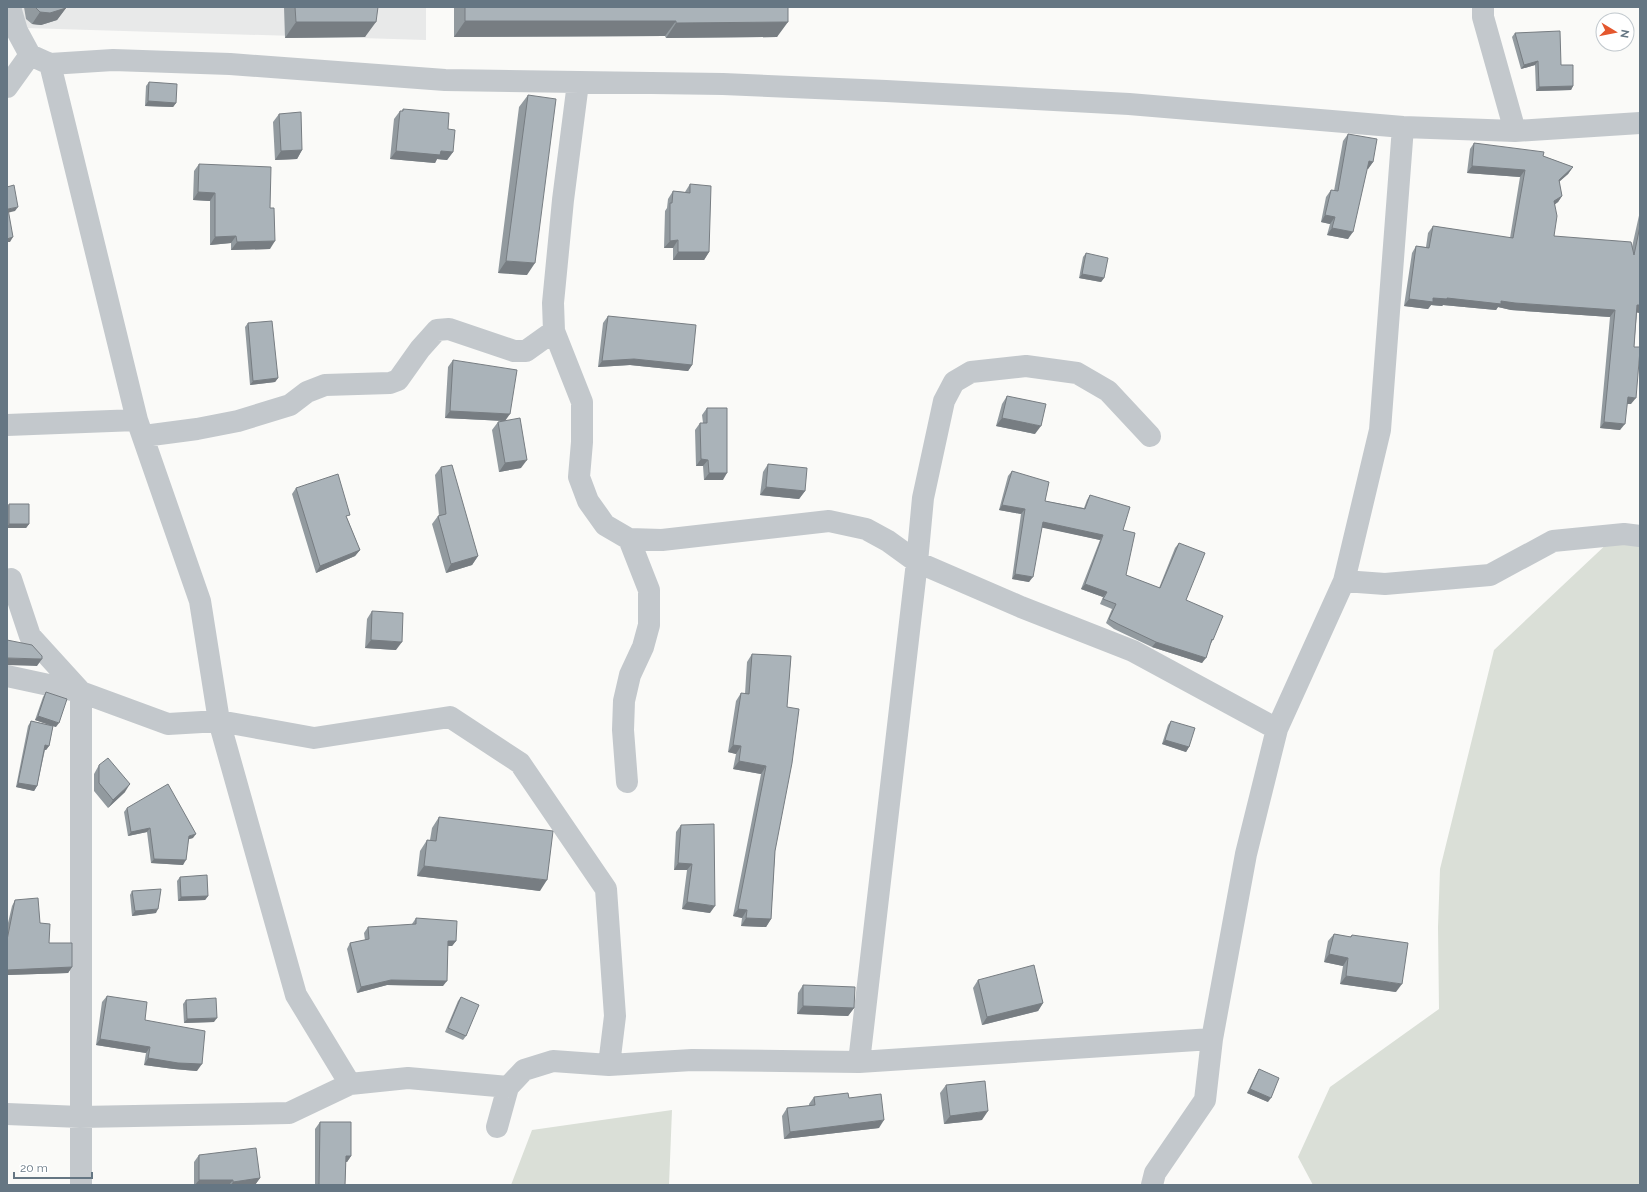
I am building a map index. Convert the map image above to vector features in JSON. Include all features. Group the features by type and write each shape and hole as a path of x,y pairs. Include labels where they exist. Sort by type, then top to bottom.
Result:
{"street":[{"path":"10,7 16,31 30,55 50,64 113,60 230,64 445,80 723,84 894,91 1129,104 1403,127 1515,130 1640,123"},
{"path":"1482,7 1483,17 1515,130"},
{"path":"7,87 30,55"},
{"path":"50,64 140,428 200,601 220,721 296,995 350,1084"},
{"path":"578,83 555,288 554,331 582,402 582,442 579,477 588,501 605,525 629,538 662,540 829,521 866,529 888,540 917,562 1021,607 1133,652 1277,729"},
{"path":"1152,1185 1155,1173 1205,1100 1212,1039 1246,854 1277,729 1344,581 1380,430 1403,127"},
{"path":"7,425 197,429 238,422 290,405 307,392 325,385 390,383 398,380 420,349 437,330 449,329 514,351 526,350 554,331"},
{"path":"859,1062 917,562 923,498 944,401 954,382 971,372 1026,366 1077,372 1108,391 1150,436"},
{"path":"1344,581 1385,584 1490,575 1553,541 1624,534 1640,536"},
{"path":"628,782 623,730 624,701 630,675 643,647 649,626 649,590 629,538"},
{"path":"11,579 30,636 81,692 81,1185"},
{"path":"7,676 81,692 168,724 220,721 314,738 450,717 520,763 606,889 615,1016 608,1065"},
{"path":"497,1127 508,1087 524,1070 553,1061 608,1065 692,1060 859,1062 1212,1039"},
{"path":"7,1114 80,1117 289,1113 350,1084 408,1078 508,1087"}],"shaded area":[{"path":"19,7 426,7 426,40 25,28"},
{"path":"1640,539 1640,1185 1313,1185 1298,1157 1330,1087 1439,1009 1438,927 1440,869 1494,650 1611,540"},
{"path":"672,1110 669,1185 511,1185 532,1130"}],"building":[{"path":"35,7 66,8 50,13 40,12"},
{"path":"295,7 378,7 376,22 296,22"},
{"path":"465,7 788,7 788,22 676,23 676,21 465,21"},
{"path":"1560,31 1561,65 1573,65 1573,86 1539,87 1538,61 1524,65 1515,33"},
{"path":"149,82 177,84 176,103 148,101"},
{"path":"528,95 556,99 535,263 506,261"},
{"path":"403,109 449,113 448,129 455,130 453,152 441,151 440,155 396,151 400,111 403,111"},
{"path":"301,112 302,150 281,151 279,114"},
{"path":"1348,134 1377,139 1373,162 1369,161 1353,232 1332,228 1335,217 1325,215 1331,190 1338,191"},
{"path":"1474,143 1544,152 1543,156 1573,167 1559,180 1562,196 1554,201 1557,216 1554,236 1631,242 1634,255 1640,226 1640,305 1637,305 1634,347 1640,347 1640,350 1636,398 1628,397 1625,424 1604,422 1615,310 1501,301 1501,304 1447,298 1433,298 1433,302 1409,299 1416,246 1429,248 1433,226 1513,238 1525,170 1472,166"},
{"path":"199,164 271,167 270,208 274,208 275,241 237,242 236,236 215,237 215,193 198,192"},
{"path":"690,184 711,186 709,252 678,252 678,240 670,241 670,203 672,203 673,191 690,193"},
{"path":"14,185 18,207 8,209 13,237 7,239 7,187"},
{"path":"1086,253 1108,258 1104,278 1082,274"},
{"path":"608,316 696,325 692,365 634,359 602,361"},
{"path":"272,321 278,378 253,381 248,323"},
{"path":"453,360 517,370 510,414 450,411"},
{"path":"1007,396 1046,404 1041,426 1002,418"},
{"path":"707,408 727,408 727,473 709,473 708,460 701,459 700,423 707,423"},
{"path":"520,418 527,460 505,463 498,422"},
{"path":"768,464 807,468 805,491 766,487"},
{"path":"452,465 478,556 451,564 438,516 446,514 441,467"},
{"path":"1012,471 1049,482 1045,501 1085,509 1090,495 1130,507 1123,530 1135,533 1126,575 1160,588 1179,543 1205,553 1186,600 1223,616 1213,640 1212,639 1206,658 1156,642 1109,619 1116,604 1103,599 1107,592 1085,584 1103,535 1043,522 1033,577 1015,574 1025,509 1002,505"},
{"path":"338,474 350,515 346,516 360,550 320,566 296,488"},
{"path":"9,504 29,504 29,524 9,524"},
{"path":"372,611 403,613 402,642 371,640"},
{"path":"7,640 32,645 42,656 42,659 7,658"},
{"path":"752,654 791,656 787,707 799,709 792,763 775,851 771,919 746,918 747,910 738,909 766,766 739,761 741,746 733,745 741,693 749,694"},
{"path":"46,692 67,699 59,723 38,716"},
{"path":"31,721 53,726 49,746 45,745 37,786 18,783"},
{"path":"1171,721 1195,728 1189,747 1165,740"},
{"path":"108,758 130,784 113,800 99,783 99,765"},
{"path":"168,784 196,834 189,836 186,860 154,859 150,828 131,832 127,808"},
{"path":"439,817 553,831 547,880 424,866 427,840 436,841"},
{"path":"714,824 715,906 687,902 692,864 678,863 681,825"},
{"path":"207,875 208,896 181,897 180,877"},
{"path":"161,889 158,909 135,911 132,891"},
{"path":"38,898 40,923 50,924 49,943 72,943 72,967 7,970 7,940 15,900"},
{"path":"416,918 457,921 456,941 448,941 447,981 391,980 361,987 350,943 369,939 368,927 416,924"},
{"path":"1334,934 1408,943 1402,984 1346,976 1348,958 1329,954"},
{"path":"1034,965 1043,1003 987,1017 978,980"},
{"path":"803,985 855,987 854,1008 803,1006"},
{"path":"107,996 147,1002 145,1020 205,1031 202,1064 178,1063 148,1058 150,1047 100,1039"},
{"path":"461,997 479,1005 466,1036 448,1028"},
{"path":"216,998 217,1018 187,1019 186,1000"},
{"path":"1259,1069 1279,1078 1271,1098 1250,1089"},
{"path":"985,1081 988,1111 950,1116 946,1085"},
{"path":"848,1093 849,1098 881,1094 884,1120 790,1132 787,1108 815,1105 814,1097"},
{"path":"320,1122 351,1122 351,1156 346,1156 345,1185 319,1185"},
{"path":"256,1148 260,1178 233,1182 233,1180 199,1180 199,1155"}]}
